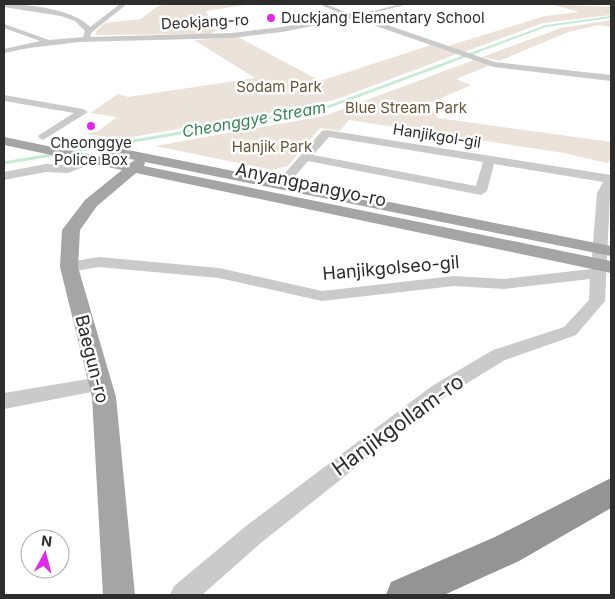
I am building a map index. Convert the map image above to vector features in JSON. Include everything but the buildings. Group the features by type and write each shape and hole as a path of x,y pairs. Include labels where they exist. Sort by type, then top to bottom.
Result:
{"highway":[{"path":"404,595 508,549 611,492"}],"main road":[{"name":"Anyangpangyo-ro","path":"4,130 43,138 55,156"},
{"name":"Anyangpangyo-ro","path":"4,141 30,147 55,156 90,160 133,159 604,261"},
{"name":"Anyangpangyo-ro","path":"55,156 133,159 282,184 604,261"},
{"name":"Baegun-ro","path":"119,595 104,397 68,267 71,230 91,202 133,159"}],"street":[{"path":"4,5 14,4 21,7 51,10 78,21 90,31"},
{"path":"85,40 90,31 124,4"},
{"path":"322,4 494,64 611,78"},
{"name":"Deokjang-ro","path":"4,51 50,42 207,37 272,32 405,4"},
{"path":"4,26 50,42"},
{"path":"4,37 24,33"},
{"path":"4,98 83,112 43,138"},
{"name":"Hanjikgol-gil","path":"282,184 326,133 611,180"},
{"path":"4,176 55,156 68,169 90,160"},
{"path":"306,157 480,191 489,160"},
{"name":"Hanjikgollam-ro","path":"183,595 254,534 439,391 499,355 570,331 597,301 604,261 603,192 611,180"},
{"name":"Hanjikgolseo-gil","path":"68,267 99,262 219,273 322,296 454,281 504,284 604,261"},
{"path":"4,402 100,384"}],"green space":[{"path":"171,4 251,4 206,11 216,31 210,34 95,35 97,30 105,23 141,19 158,6"},
{"path":"550,4 611,7 611,15 543,23 464,52 448,46 545,16 579,12"},
{"path":"611,20 611,27 599,25 568,32 499,61 482,57 561,28"},
{"name":"Sodam Park","path":"238,37 320,81 431,45 457,54 337,99 316,105 120,139 86,134 98,131 117,117 90,113 118,94 128,97 255,78 194,40"},
{"name":"Blue Stream Park","path":"474,60 491,65 456,79 471,85 427,104 438,118 611,142 611,159 607,163 564,153 349,120 340,131 320,128 288,166 273,170 155,146 324,116"}],"waterway":[{"name":"Cheonggye Stream","path":"476,52 546,26 611,17"},
{"name":"Cheonggye Stream","path":"272,117 325,108 479,51"},
{"name":"Cheonggye Stream","path":"69,152 280,116"},
{"name":"Cheonggye Stream","path":"4,163 57,154"}],"place":[{"name":"Duckjang Elementary School","path":"271,18"},
{"name":"Cheonggye Police Box","path":"91,126"}],"park label":[{"name":"Hanjik Park","path":"272,147"}]}
